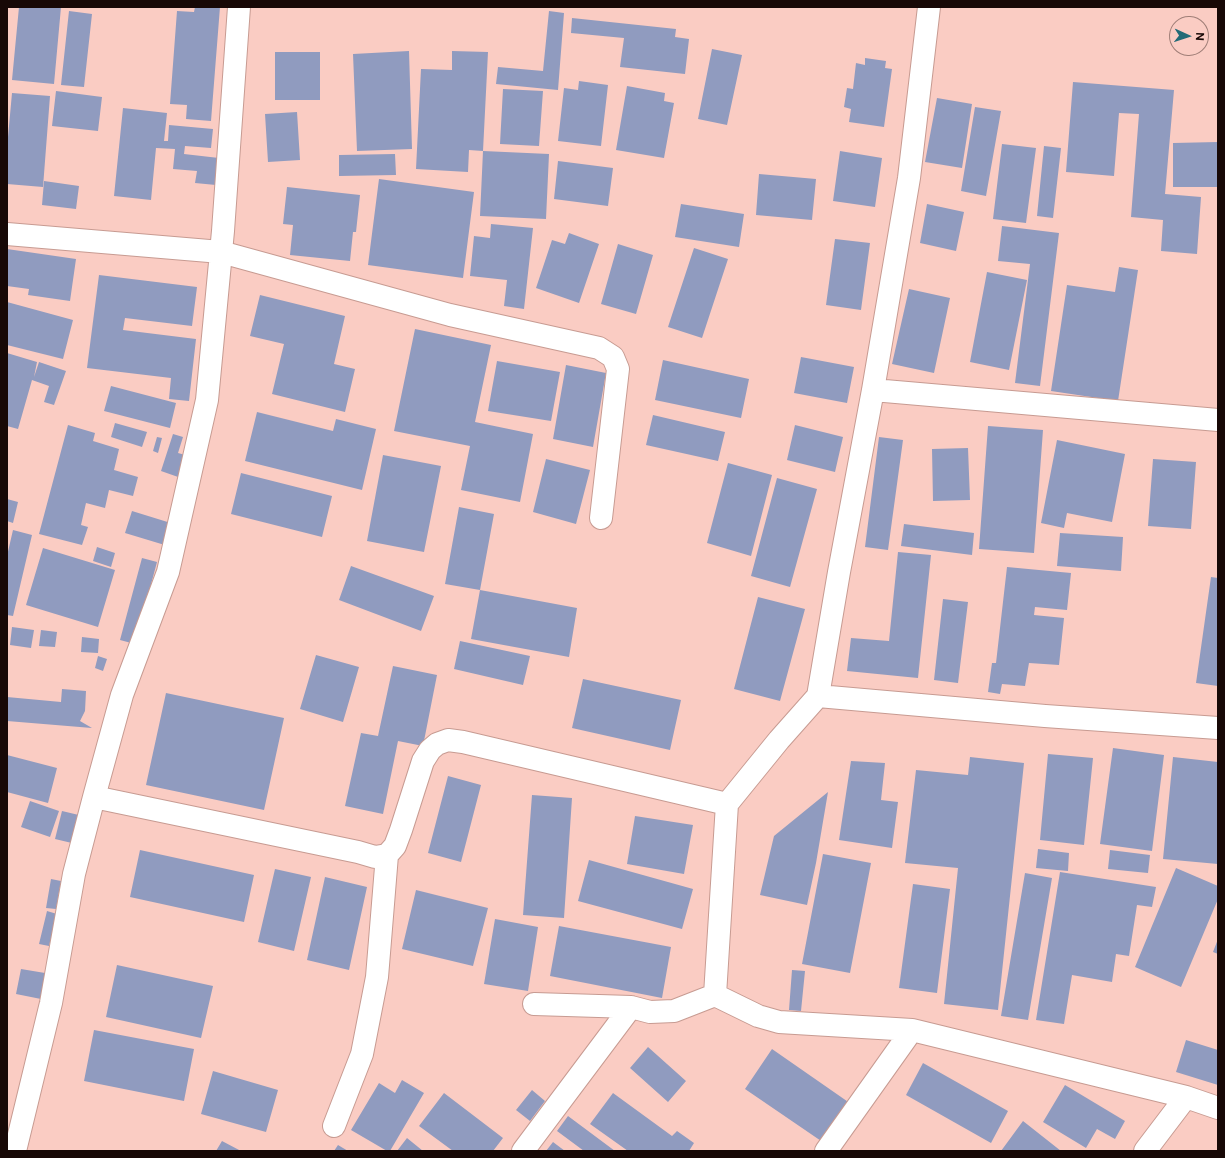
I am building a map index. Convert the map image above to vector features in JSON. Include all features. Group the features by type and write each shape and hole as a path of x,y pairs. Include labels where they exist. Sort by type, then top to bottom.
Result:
{"street":[{"path":"15,1151 51,1003 74,874 122,694 168,572 207,400 221,252 239,7"},
{"path":"715,995 727,804 779,740 818,696 839,572 873,390 909,178 929,7"},
{"path":"7,234 221,252 450,314 599,348 613,357 618,369 601,518"},
{"path":"873,390 1218,420"},
{"path":"818,696 1046,716 1218,728"},
{"path":"334,1126 362,1054 377,977 387,856 395,846 423,761 430,750 437,744 448,740 463,742 727,804"},
{"path":"94,796 358,852 375,857 387,856"},
{"path":"534,1004 631,1007 650,1012 674,1011 715,995 758,1016 779,1022 912,1030 1186,1097 1218,1108"},
{"path":"523,1151 631,1007"},
{"path":"826,1151 912,1030"},
{"path":"1146,1151 1186,1097"}],"building":[{"path":"19,7 61,7 54,84 12,80"},
{"path":"195,7 220,7 211,121 186,119 187,105 170,104 177,11 194,12"},
{"path":"69,11 92,14 84,87 61,85"},
{"path":"549,11 564,13 558,90 496,84 498,67 543,71"},
{"path":"572,18 676,29 675,37 689,39 685,74 620,67 624,38 571,33"},
{"path":"712,49 742,55 727,125 698,119"},
{"path":"409,51 412,149 357,151 353,54"},
{"path":"452,51 488,52 483,151 469,150 468,172 416,169 421,69 452,70"},
{"path":"275,52 320,52 320,100 275,100"},
{"path":"865,58 886,61 885,68 892,69 884,127 849,122 851,109 844,107 847,88 853,89 856,63 865,65"},
{"path":"579,81 608,85 601,146 558,141 564,88 578,90"},
{"path":"1073,82 1174,90 1165,194 1201,197 1197,254 1161,251 1163,220 1131,217 1139,114 1119,113 1114,176 1066,172"},
{"path":"627,86 665,93 664,101 674,103 664,158 616,150"},
{"path":"503,89 543,91 539,146 500,144"},
{"path":"56,91 102,97 98,131 52,126"},
{"path":"12,93 50,96 43,187 7,184 7,148"},
{"path":"937,98 972,104 962,168 925,162"},
{"path":"975,107 1001,111 986,196 961,191"},
{"path":"123,108 167,113 164,141 168,141 169,125 213,129 211,148 185,146 184,154 219,158 216,185 195,183 197,171 173,169 175,149 156,148 151,200 114,196"},
{"path":"297,112 300,160 268,162 265,114"},
{"path":"1218,142 1218,187 1173,187 1173,143"},
{"path":"1002,144 1036,148 1026,223 993,219"},
{"path":"1044,146 1061,148 1053,218 1037,216"},
{"path":"483,151 549,154 546,219 480,216"},
{"path":"840,151 882,158 875,207 833,201"},
{"path":"395,154 396,175 339,176 339,155"},
{"path":"558,161 613,168 608,206 554,199"},
{"path":"759,174 816,179 812,220 756,215"},
{"path":"379,179 474,192 463,278 368,265"},
{"path":"44,181 79,186 76,209 42,205"},
{"path":"287,187 360,195 356,232 353,232 350,261 290,255 293,225 283,224"},
{"path":"681,204 744,214 739,247 675,237"},
{"path":"927,204 964,212 956,251 920,243"},
{"path":"491,224 533,228 524,309 504,306 507,280 470,276 474,236 490,238"},
{"path":"1002,226 1059,233 1040,386 1015,383 1030,264 998,261"},
{"path":"569,233 599,244 579,303 536,288 552,240 565,244"},
{"path":"835,239 870,243 861,310 826,305"},
{"path":"618,244 653,255 636,314 601,304"},
{"path":"694,248 728,259 702,338 668,327"},
{"path":"7,249 76,259 70,301 28,295 29,289 7,286"},
{"path":"1119,267 1138,270 1118,401 1051,391 1067,285 1115,292"},
{"path":"987,272 1027,280 1009,370 970,362"},
{"path":"99,275 197,287 192,326 125,318 123,330 196,339 189,401 169,399 171,378 87,368"},
{"path":"909,289 950,298 934,373 892,364"},
{"path":"260,295 345,316 334,364 355,369 345,412 272,394 284,344 250,336"},
{"path":"7,302 73,320 63,359 7,345"},
{"path":"415,329 491,345 475,422 533,434 520,502 461,490 470,446 394,431"},
{"path":"7,353 37,362 34,377 39,362 66,371 54,405 44,402 49,386 32,380 18,429 7,426"},
{"path":"801,357 854,367 847,403 794,393"},
{"path":"663,360 749,379 741,418 655,400"},
{"path":"497,361 560,372 551,421 488,411"},
{"path":"566,365 606,373 593,447 553,439"},
{"path":"111,386 176,403 170,428 104,411"},
{"path":"257,412 333,431 336,419 376,429 362,490 245,461"},
{"path":"653,415 725,432 718,461 646,445"},
{"path":"115,423 147,432 142,447 111,437"},
{"path":"68,425 95,433 93,441 119,449 114,470 138,477 133,496 109,490 105,508 86,503 81,525 88,527 82,545 39,534"},
{"path":"795,425 843,437 835,472 787,460"},
{"path":"988,426 1043,430 1034,553 979,549"},
{"path":"173,434 183,437 178,453 189,456 181,478 161,471"},
{"path":"157,437 162,438 158,453 153,451"},
{"path":"879,437 903,440 888,550 865,547"},
{"path":"1057,440 1125,454 1112,522 1067,513 1064,528 1041,523"},
{"path":"968,448 970,500 933,501 932,449"},
{"path":"383,455 441,466 424,552 367,541"},
{"path":"546,459 590,470 576,524 533,512"},
{"path":"1153,459 1196,462 1191,529 1148,526"},
{"path":"728,463 772,475 751,556 707,543"},
{"path":"241,473 332,496 322,537 231,514"},
{"path":"777,478 817,489 790,587 751,576"},
{"path":"7,499 18,502 13,523 7,521"},
{"path":"459,507 494,514 480,590 445,584"},
{"path":"132,511 174,524 168,546 125,533"},
{"path":"904,524 974,533 972,555 901,546"},
{"path":"13,530 32,535 13,616 7,615 7,556"},
{"path":"1060,533 1123,537 1121,571 1057,566"},
{"path":"97,547 115,553 111,567 93,561"},
{"path":"43,548 115,570 98,627 26,605"},
{"path":"898,552 931,555 918,678 847,671 851,638 889,641"},
{"path":"142,558 157,562 135,644 120,640"},
{"path":"351,566 434,596 421,631 339,600"},
{"path":"1007,567 1071,573 1067,610 1035,607 1034,615 1064,618 1059,665 1029,663 1025,686 1002,684 1000,694 988,692 992,663 996,663"},
{"path":"1211,577 1218,578 1218,686 1196,683"},
{"path":"480,590 577,608 569,657 471,639"},
{"path":"758,597 805,609 780,701 734,689"},
{"path":"943,599 968,602 958,683 934,680"},
{"path":"12,627 34,630 31,648 10,645"},
{"path":"41,630 57,632 55,647 39,646"},
{"path":"82,637 99,639 98,653 81,652"},
{"path":"460,641 530,656 523,685 454,669"},
{"path":"316,655 359,667 343,722 300,709"},
{"path":"98,656 107,659 103,671 95,668"},
{"path":"393,666 437,675 423,746 398,741 383,814 345,806 361,733 378,736"},
{"path":"583,679 681,700 670,750 572,728"},
{"path":"62,689 86,691 85,711 80,721 92,728 7,721 7,697 61,702"},
{"path":"166,693 284,718 264,810 146,785"},
{"path":"1113,748 1164,755 1152,851 1100,844"},
{"path":"1048,754 1093,758 1084,845 1040,840"},
{"path":"7,755 57,768 48,803 7,792"},
{"path":"970,757 1024,763 998,1010 944,1004 958,868 905,863 916,770 968,775"},
{"path":"1173,757 1218,762 1218,864 1163,859"},
{"path":"851,761 885,763 881,800 898,802 892,848 839,840"},
{"path":"448,776 481,785 461,862 428,853"},
{"path":"828,792 807,905 760,895 774,836"},
{"path":"532,795 572,798 564,918 523,915"},
{"path":"30,801 59,811 50,837 21,827"},
{"path":"62,811 83,816 76,844 55,839"},
{"path":"635,816 693,825 684,874 627,864"},
{"path":"1038,849 1069,853 1068,871 1036,868"},
{"path":"140,850 254,875 244,922 130,897"},
{"path":"1110,850 1150,855 1148,873 1108,869"},
{"path":"823,854 871,863 850,973 802,964"},
{"path":"589,860 693,889 682,929 578,901"},
{"path":"1176,868 1218,886 1218,899 1181,987 1135,967"},
{"path":"275,869 311,877 294,951 258,942"},
{"path":"1060,872 1156,887 1152,907 1137,905 1129,956 1116,954 1112,982 1072,975 1064,1024 1036,1020"},
{"path":"1025,873 1052,878 1028,1020 1001,1016"},
{"path":"325,877 367,887 349,970 307,960"},
{"path":"51,879 61,881 56,909 46,908"},
{"path":"913,884 950,889 937,993 899,988"},
{"path":"416,890 488,908 473,966 402,949"},
{"path":"47,911 57,914 49,946 39,944"},
{"path":"495,919 538,927 528,991 484,984"},
{"path":"559,926 671,947 662,998 550,976"},
{"path":"1218,939 1218,954 1213,952"},
{"path":"117,965 213,986 201,1038 106,1017"},
{"path":"21,969 51,974 46,1000 16,994"},
{"path":"792,970 805,971 801,1011 789,1010"},
{"path":"94,1030 194,1049 184,1101 84,1081"},
{"path":"1186,1040 1218,1050 1218,1085 1176,1072"},
{"path":"648,1047 686,1081 668,1102 630,1068"},
{"path":"772,1049 854,1106 827,1145 745,1089"},
{"path":"923,1063 1008,1111 991,1143 906,1095"},
{"path":"213,1071 278,1090 266,1132 201,1114"},
{"path":"402,1080 424,1093 390,1151 387,1151 351,1130 379,1083 395,1093"},
{"path":"1065,1085 1125,1121 1115,1139 1097,1129 1086,1148 1043,1122"},
{"path":"532,1090 545,1101 530,1121 516,1110"},
{"path":"444,1093 503,1138 493,1151 453,1151 419,1126"},
{"path":"613,1093 672,1136 677,1131 694,1143 689,1151 628,1151 590,1124"},
{"path":"568,1116 615,1151 584,1151 557,1131"},
{"path":"1023,1121 1061,1151 1001,1151"},
{"path":"407,1138 423,1151 397,1151"},
{"path":"222,1141 241,1151 216,1151"},
{"path":"553,1142 565,1151 546,1151"},
{"path":"338,1145 348,1151 334,1151"}]}
